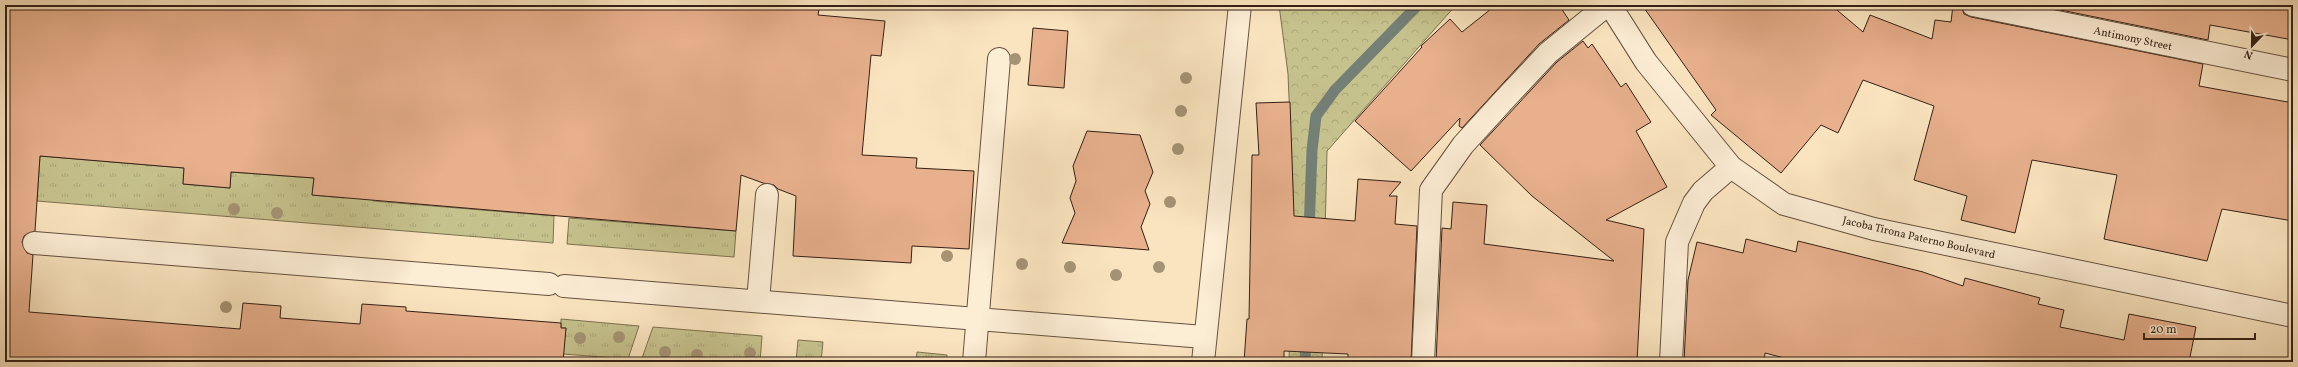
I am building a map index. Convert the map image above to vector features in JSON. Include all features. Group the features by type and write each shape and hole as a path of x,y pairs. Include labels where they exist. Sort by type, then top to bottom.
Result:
{"street":[{"path":"1203,362 1204,337 1240,5"},
{"path":"1423,362 1431,190 1463,145 1548,53 1607,5"},
{"name":"Jacoba Tirona Paterno Boulevard","path":"1610,5 1646,62 1731,167 1784,204 1874,230 2293,316"},
{"name":"Antimony Street","path":"1973,5 2293,70"},
{"path":"974,362 979,318 999,59"},
{"path":"1671,362 1677,242 1698,197 1731,167"},
{"path":"758,300 767,195"},
{"path":"34,243 1204,337"}],"green space":[{"path":"1279,5 1456,5 1327,151 1322,362 1289,362 1293,192 1288,74"},
{"path":"40,156 184,168 183,184 230,188 231,172 314,178 312,195 344,198 374,183 373,201 554,216 553,243 37,201"},
{"path":"569,218 736,231 734,257 567,244"},
{"path":"561,319 639,326 628,359 563,354 566,328 561,328"},
{"path":"653,327 762,336 760,362 641,361"},
{"path":"798,340 823,342 821,362 796,362"},
{"path":"917,352 947,355 947,362 916,362"}],"building":[{"path":"5,5 769,5 819,9 818,15 885,21 881,56 871,55 862,155 917,158 916,168 974,171 969,249 912,246 911,263 793,256 796,196 778,189 774,185 763,183 741,175 736,231 312,195 314,178 231,172 230,188 183,184 184,168 40,156 35,231 24,236 22,242 27,253 33,255 29,312 240,329 243,303 281,306 280,318 360,324 362,304 406,307 406,311 561,323 561,328 566,328 563,362 5,362"},
{"path":"1496,5 1559,5 1569,20 1539,44 1462,128 1459,126 1460,118 1411,171 1355,121 1422,47 1421,46 1450,19 1462,32"},
{"path":"1642,5 1831,5 1863,32 1870,15 1932,39 1935,20 1951,22 1953,5 1961,5 1964,14 1971,17 2203,64 2199,86 2293,103 2293,221 2222,209 2207,261 2104,239 2117,175 2032,160 2015,233 1961,220 1967,196 1914,180 1934,106 1863,80 1838,133 1821,125 1781,173 1711,115 1716,110"},
{"path":"2036,5 2293,5 2293,40 2210,25 2208,40"},
{"path":"1033,28 1068,31 1064,88 1028,85"},
{"path":"1583,41 1588,48 1592,44 1621,87 1626,83 1651,122 1636,131 1667,187 1606,220 1644,229 1637,362 1436,362 1442,228 1451,229 1453,202 1487,205 1484,244 1614,261 1532,196 1480,145 1557,62"},
{"path":"1290,102 1294,216 1355,221 1358,179 1401,182 1389,196 1397,196 1395,224 1417,226 1411,362 1348,362 1348,354 1284,351 1284,362 1244,362 1247,319 1249,319 1252,155 1259,155 1256,103"},
{"path":"1087,131 1140,135 1153,172 1145,191 1150,204 1141,227 1149,250 1062,243 1075,213 1070,198 1076,181 1073,166"},
{"path":"1746,239 1796,252 1798,241 1923,272 1963,286 1965,278 2040,298 2038,304 2064,310 2060,327 2124,340 2129,314 2196,327 2189,362 1800,362 1765,353 1764,362 1684,362 1688,280 1697,242 1743,253"}],"waterway":[{"path":"1309,232 1312,150 1316,116 1335,90 1418,5"},
{"path":"1305,362 1306,337"}]}
